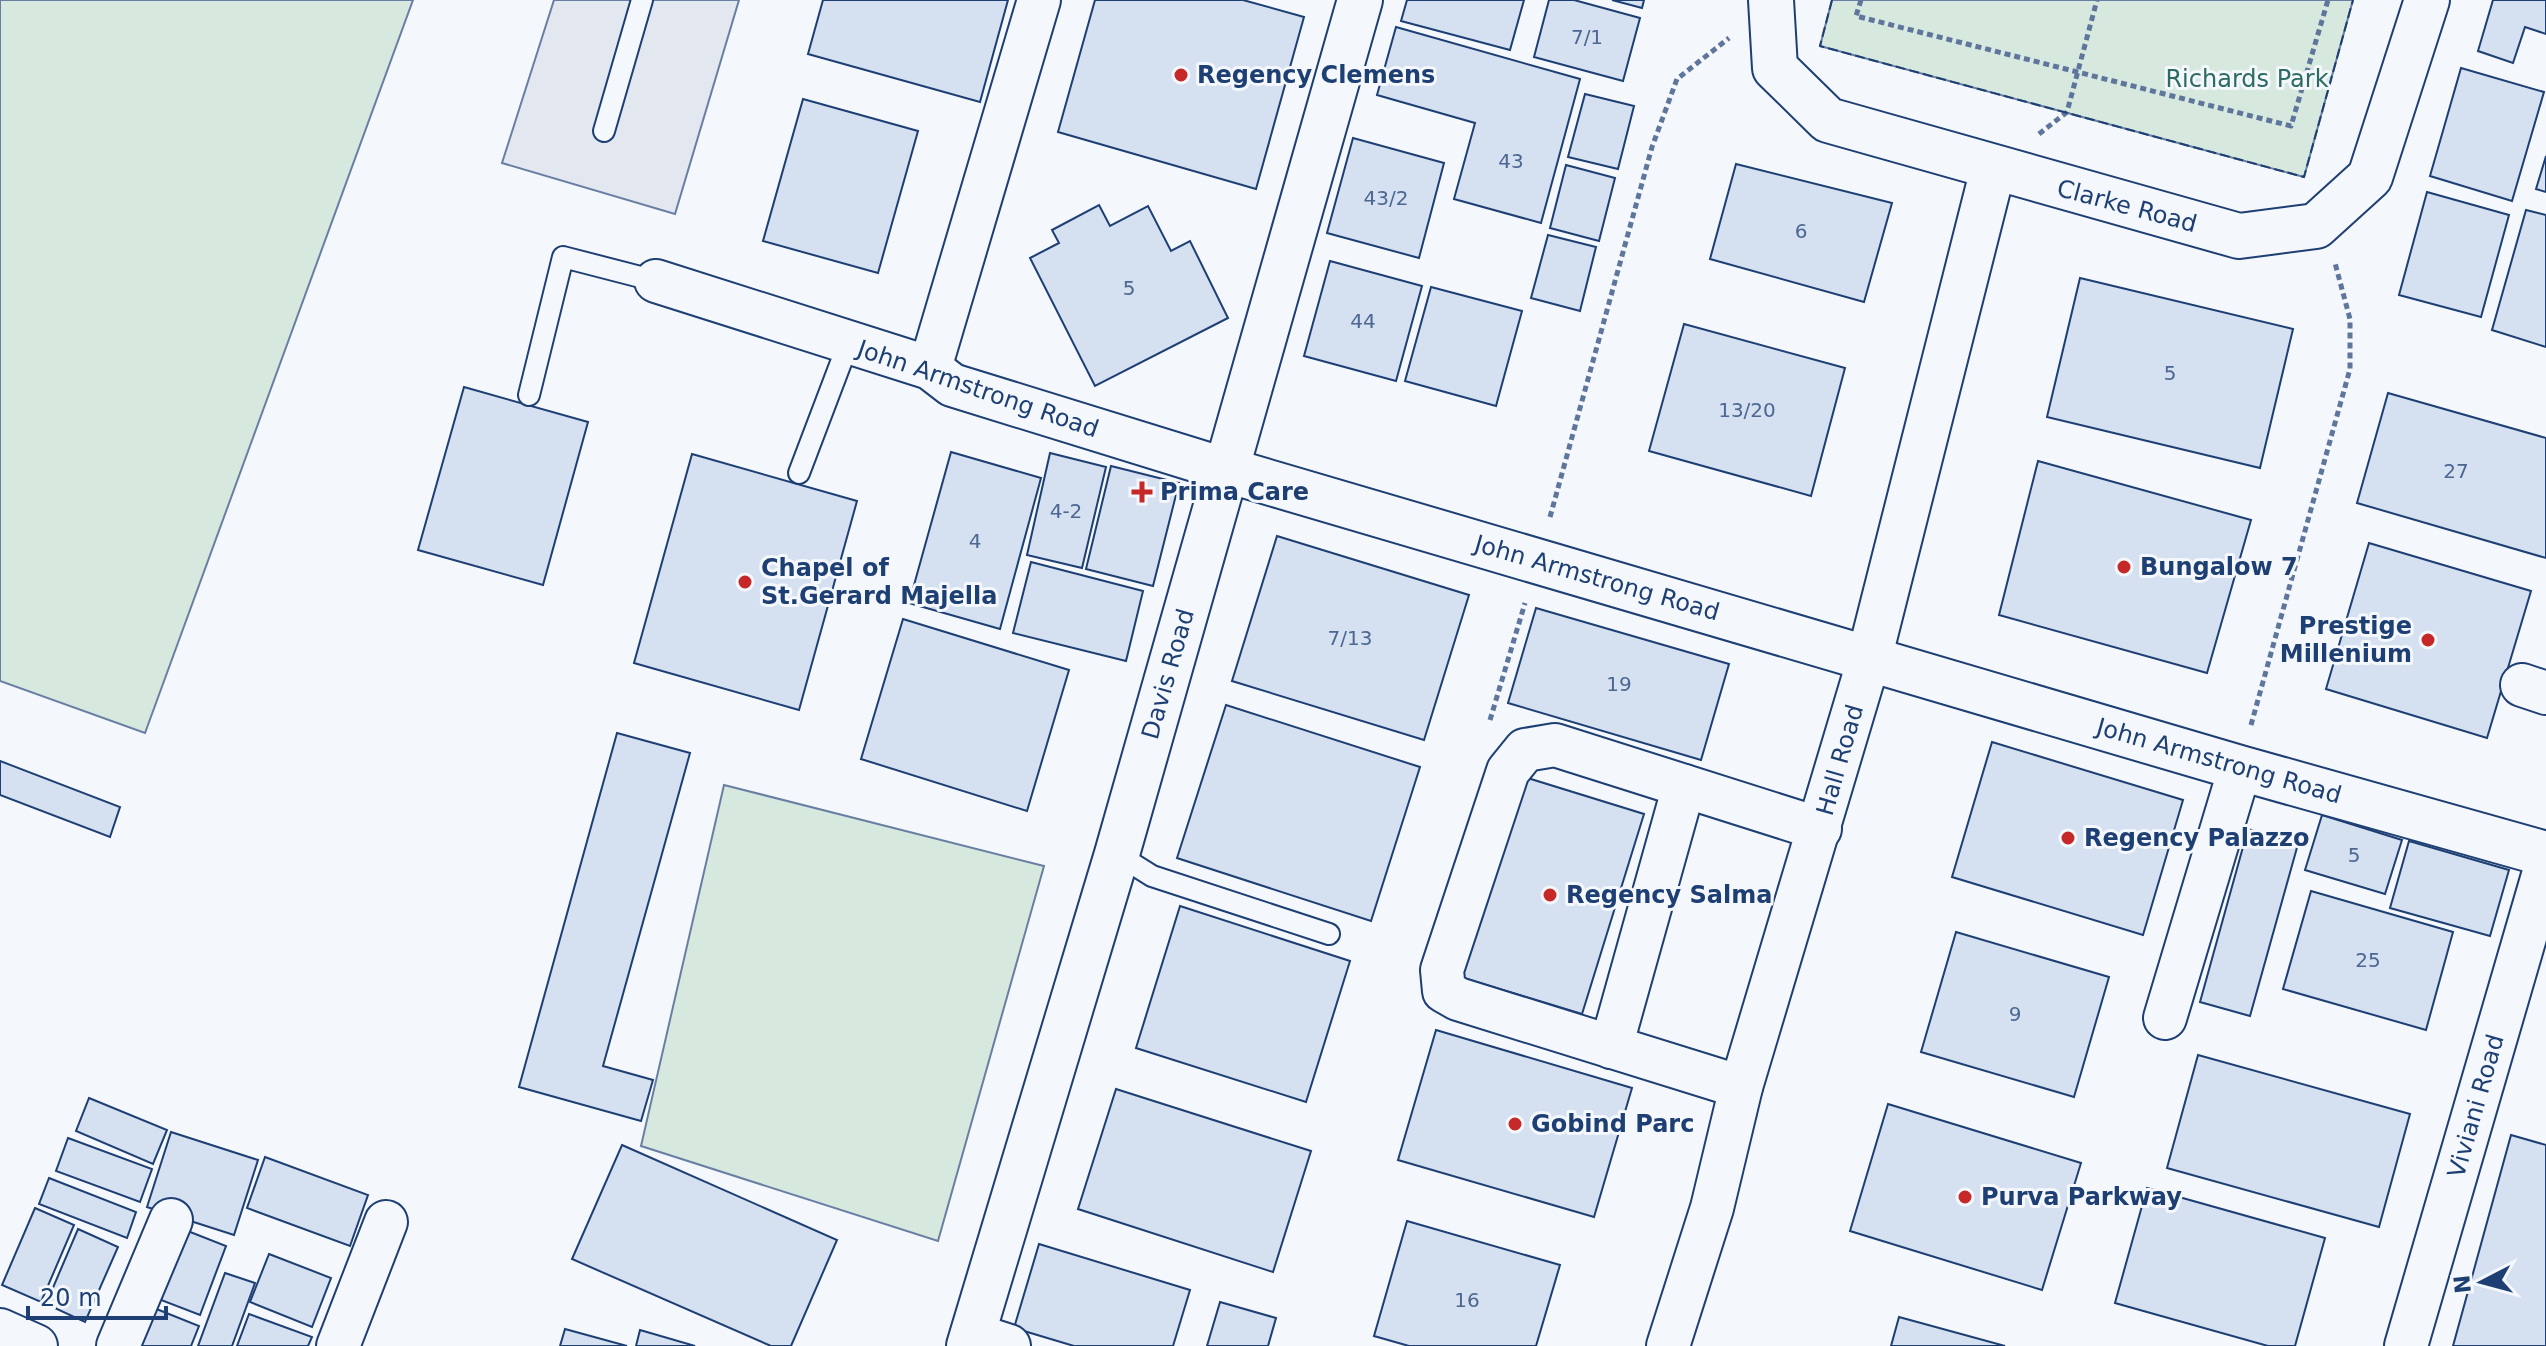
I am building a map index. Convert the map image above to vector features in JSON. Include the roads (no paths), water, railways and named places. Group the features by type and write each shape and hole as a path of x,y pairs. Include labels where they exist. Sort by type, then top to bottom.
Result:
{"street":[{"path":"930,368 1039,0"},
{"name":"Davis Road","path":"983,1342 1117,854 1360,0"},
{"name":"Clarke Road","path":"1772,6 1775,68 1828,120 2239,236 2316,226 2370,177 2427,0"},
{"name":"Hall Road","path":"1668,1346 1712,1208 1741,1087 1872,646 1993,169"},
{"name":"John Armstrong Road","path":"656,281 930,368 952,385 1230,457 1542,547 2242,757 2546,854"},
{"path":"1741,1087 1458,999 1444,991 1442,970 1508,771 1525,750 1555,745 1820,829"},
{"path":"2165,1018 2242,757"},
{"name":"John Armstrong Road","path":"2242,757 2546,831"},
{"path":"1611,1047 1684,786"},
{"name":"Viviani Road","path":"2406,1346 2546,865"},
{"path":"118,1346 171,1220"},
{"path":"338,1346 386,1222"},
{"path":"0,1330 36,1346"}],"lane":[{"path":"604,131 642,0"},
{"path":"529,395 563,257 656,281"},
{"path":"799,473 848,344"},
{"path":"1117,854 1152,876 1329,934"}],"place":[{"name":"Regency Clemens","path":"1181,75"},
{"name":"Prima Care","path":"1142,492"},
{"name":"Bungalow 7","path":"2124,567"},
{"name":"Chapel of St.Gerard Majella","path":"745,582"},
{"name":"Prestige Millenium","path":"2428,640"},
{"name":"Regency Palazzo","path":"2068,838"},
{"name":"Regency Salma","path":"1550,895"},
{"name":"Gobind Parc","path":"1515,1124"},
{"name":"Purva Parkway","path":"1965,1197"}],"park label":[{"name":"Richards Park","path":"2247,79"}]}
